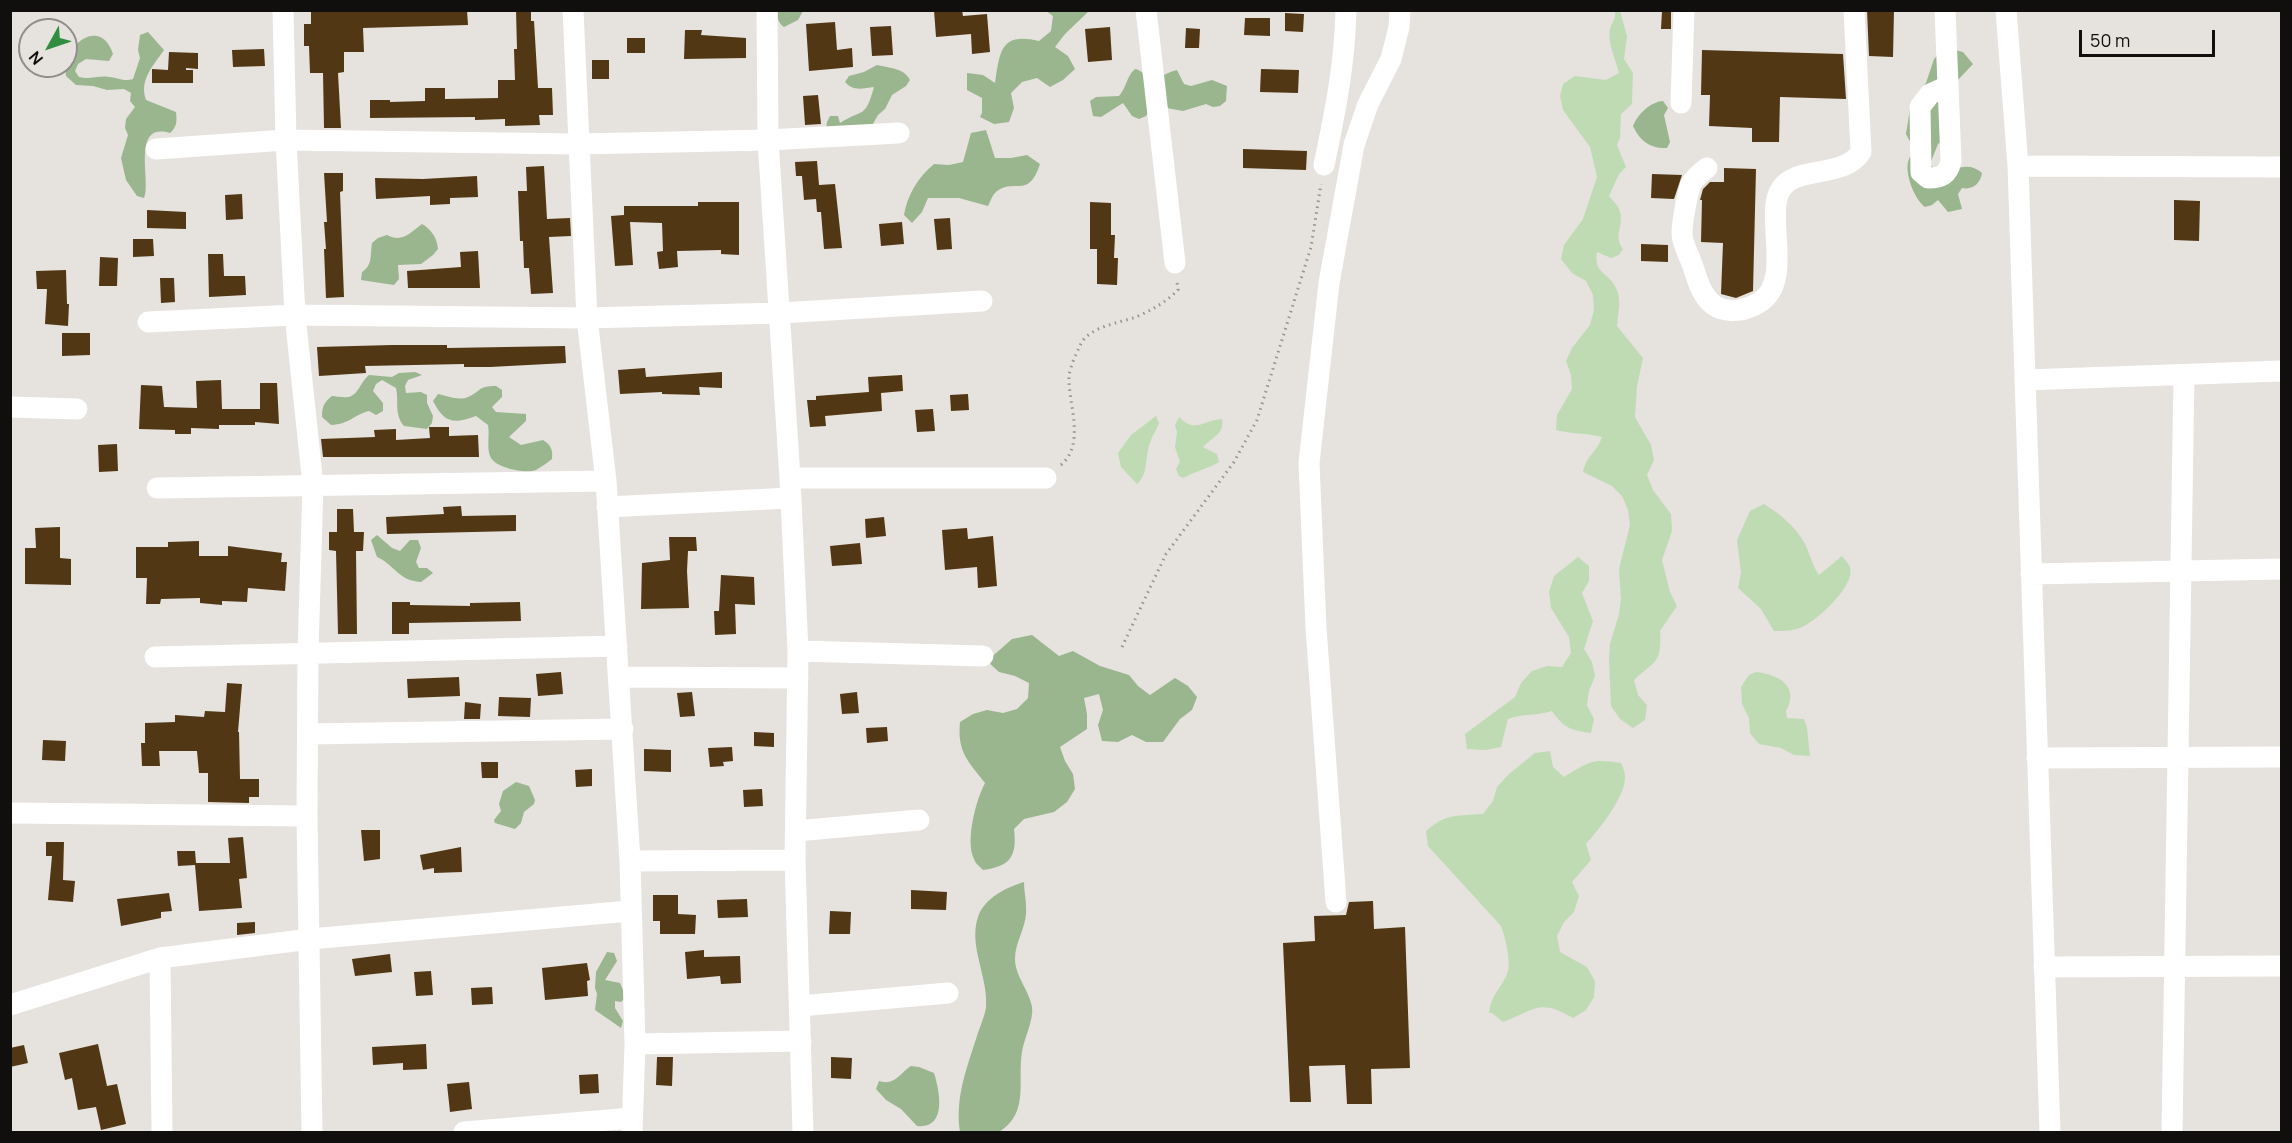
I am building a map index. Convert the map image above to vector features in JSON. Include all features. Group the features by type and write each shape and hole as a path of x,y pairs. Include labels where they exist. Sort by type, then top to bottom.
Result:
{"street":[{"path":"283,10 286,140 295,315 313,485 308,652 307,816 312,1132"},
{"path":"464,1132 632,1125 634,1044 630,861 606,481 587,318 573,10"},
{"path":"767,10 768,140 780,313 798,651 795,860 803,1132"},
{"path":"1146,10 1175,263"},
{"path":"1324,165 1338,96 1346,39 1346,10"},
{"path":"1336,902 1316,628 1309,463 1329,283 1354,145 1368,104 1391,59 1399,27 1400,10"},
{"path":"1681,103 1684,10"},
{"path":"1707,168 1691,183 1682,236 1704,295 1716,307 1730,312 1760,302 1771,290 1777,268 1776,206 1780,190 1789,181 1847,166 1856,160 1861,152 1854,10"},
{"path":"1946,10 1948,86"},
{"path":"2006,10 2018,166 2050,1132"},
{"path":"156,149 286,140 578,144 768,140 899,133"},
{"path":"2018,166 2282,167"},
{"path":"148,322 295,315 587,318 780,313 982,301"},
{"path":"2025,381 2282,371"},
{"path":"2172,1132 2184,375"},
{"path":"10,406 77,409"},
{"path":"607,507 790,488 1046,477"},
{"path":"157,488 606,481"},
{"path":"2031,574 2282,569"},
{"path":"155,657 617,646"},
{"path":"798,651 983,656"},
{"path":"619,677 798,678"},
{"path":"308,734 623,729"},
{"path":"2037,758 2282,757"},
{"path":"10,813 307,816"},
{"path":"796,831 919,820"},
{"path":"630,861 795,860"},
{"path":"10,1005 160,958 309,939 630,911"},
{"path":"160,958 162,1132"},
{"path":"2044,967 2282,966"},
{"path":"800,1006 948,993"},
{"path":"634,1044 801,1041"}],"path":[{"path":"1122,647 1166,554 1234,462 1257,420 1311,247 1324,165"},
{"path":"1046,477 1066,460 1072,443 1075,425 1069,375 1081,342 1100,328 1136,317 1165,303 1178,290 1175,263"}],"green space":[{"path":"778,11 803,11 798,20 784,27 778,20"},
{"path":"1046,11 1089,11 1055,47 1068,56 1075,69 1063,80 1050,87 1037,78 1022,82 1011,93 1014,108 1009,122 994,124 980,117 982,98 967,90 967,73 983,75 995,83 998,62 1004,47 1009,42 1016,39 1039,41 1051,31 1053,16"},
{"path":"1615,11 1620,11 1627,36 1624,59 1633,73 1632,104 1621,114 1620,138 1617,145 1626,167 1619,174 1609,196 1620,212 1619,240 1623,249 1619,255 1611,258 1597,252 1596,259 1599,269 1613,283 1618,292 1617,326 1643,358 1637,386 1635,417 1651,445 1654,460 1647,475 1653,490 1671,514 1672,531 1662,560 1670,592 1677,606 1660,631 1660,650 1656,660 1634,680 1638,695 1647,705 1645,720 1633,728 1620,719 1611,706 1609,660 1610,644 1621,599 1619,569 1630,525 1628,510 1622,496 1612,486 1583,472 1602,437 1556,430 1557,415 1572,389 1571,375 1566,361 1572,348 1590,325 1594,310 1593,295 1586,281 1572,273 1561,259 1564,245 1583,219 1597,177 1590,147 1563,110 1560,96 1563,84 1575,76 1606,80 1619,73 1609,34"},
{"path":"148,32 164,50 146,80 144,93 146,100 176,112 175,126 172,131 170,133 158,132 150,136 146,144 144,198 137,196 126,180 121,158 128,135 125,128 126,119 135,107 130,101 131,93 124,89 107,90 76,85 68,78 78,78 78,76 87,78 133,79 140,58 138,50 140,35"},
{"path":"92,36 100,37 107,43 113,54 109,61 86,59 78,64 78,44"},
{"path":"1955,50 1963,52 1973,64 1957,81 1944,140 1938,144 1930,164 1941,176 1967,167 1977,169 1982,173 1975,185 1962,188 1958,194 1962,209 1948,212 1938,200 1925,207 1914,193 1907,167 1914,149 1906,134 1911,102 1926,83 1934,59 1940,53"},
{"path":"877,65 900,71 910,80 906,86 892,95 870,129 826,129 830,116 838,116 840,123 866,108 874,87 855,88 845,82 849,76"},
{"path":"1135,69 1152,77 1177,70 1184,84 1191,86 1212,80 1227,86 1226,101 1220,106 1213,107 1206,104 1183,111 1167,108 1150,110 1146,116 1139,119 1132,116 1123,103 1101,117 1093,116 1090,101 1096,97 1119,96"},
{"path":"1663,101 1668,108 1664,115 1670,142 1667,148 1646,143 1633,126 1645,109"},
{"path":"986,130 995,158 1027,155 1040,164 1030,182 1025,185 1002,188 994,194 988,206 959,198 928,198 922,212 912,223 904,215 905,208 914,187 923,175 934,164 949,165 963,162 971,133"},
{"path":"422,224 431,232 436,241 438,249 433,255 421,264 398,265 399,279 394,285 361,280 362,272 369,263 372,243 387,235 397,238 406,236"},
{"path":"415,372 422,375 408,380 405,386 406,393 421,392 427,395 427,403 433,416 432,423 427,429 404,426 398,412 396,388 382,380 376,384 373,391 383,403 383,411 376,415 369,411 343,423 331,425 322,417 322,410 329,398 351,396 369,375 392,377 399,373"},
{"path":"496,386 502,390 502,397 492,407 496,412 526,414 526,421 509,437 521,445 543,440 551,448 552,459 536,470 512,469 494,462 489,451 488,425 476,416 450,420 441,413 433,401 438,394 464,398 482,388"},
{"path":"1156,416 1159,423 1150,443 1143,476 1137,484 1121,467 1118,453 1131,435"},
{"path":"1179,417 1190,425 1200,425 1222,419 1220,432 1203,447 1217,454 1219,462 1184,478 1179,476 1176,469 1180,462 1175,447 1177,432 1175,425"},
{"path":"1764,504 1797,532 1819,575 1842,556 1850,567 1847,583 1835,600 1812,621 1795,630 1774,631 1761,609 1738,588 1741,573 1737,540 1750,511"},
{"path":"377,535 392,548 400,551 410,540 418,540 421,548 416,562 419,568 427,568 433,573 421,582 401,575 377,557 371,540"},
{"path":"1578,557 1589,566 1589,581 1582,593 1593,621 1584,649 1592,662 1595,676 1587,705 1594,719 1591,733 1568,727 1552,711 1508,719 1501,747 1486,750 1467,749 1465,734 1515,697 1521,683 1532,671 1547,666 1562,667 1571,653 1569,637 1551,608 1549,592 1554,576"},
{"path":"1032,635 1059,656 1073,651 1100,666 1129,675 1150,695 1175,678 1188,686 1197,697 1192,710 1180,719 1163,742 1146,742 1132,735 1118,742 1102,741 1098,725 1103,710 1099,694 1084,698 1087,729 1060,747 1073,774 1075,789 1067,802 1054,812 1024,819 1014,829 1014,846 1010,858 1000,866 983,870 975,860 972,851 971,832 975,810 985,783 962,749 960,722 973,714 987,710 1003,713 1017,709 1028,698 1029,683 999,672 987,661 1012,639"},
{"path":"1756,672 1772,675 1788,688 1790,702 1786,711 1787,718 1804,719 1810,756 1794,755 1781,748 1759,744 1750,733 1749,718 1742,704 1741,687 1749,675"},
{"path":"1550,751 1553,767 1564,777 1596,761 1621,763 1625,773 1621,794 1604,822 1586,844 1591,860 1572,882 1579,896 1574,912 1564,922 1557,936 1560,952 1587,967 1595,981 1594,997 1586,1010 1573,1018 1552,1008 1544,1007 1530,1010 1503,1022 1489,1013 1492,1000 1507,974 1509,963 1501,926 1428,846 1426,831 1446,818 1483,814 1493,801 1497,787 1509,774 1535,753"},
{"path":"516,782 529,786 535,800 534,804 524,812 521,823 515,829 495,823 494,820 501,811 499,804 503,791"},
{"path":"1024,882 1026,914 1015,959 1032,1012 1022,1052 1019,1106 1009,1124 999,1132 960,1132 959,1108 962,1085 986,1008 985,985 975,939 978,917 985,904 991,899 1004,890"},
{"path":"607,952 614,953 617,961 605,980 620,983 626,997 621,1002 615,1001 615,1008 623,1021 621,1028 595,1010 596,972"},
{"path":"911,1066 934,1073 939,1108 933,1122 927,1125 917,1126 901,1109 886,1100 876,1089 879,1081 893,1081"}],"building":[{"path":"311,10 467,10 468,25 363,28 364,52 344,52 344,72 338,73 341,128 324,128 323,73 310,73 309,46 304,46 304,24 311,24"},
{"path":"516,10 531,10 531,21 534,21 538,88 552,88 553,115 539,115 540,125 505,126 505,119 475,120 475,117 370,118 370,100 425,101 425,88 445,88 445,99 498,98 498,80 515,80"},
{"path":"934,10 962,10 963,16 987,14 990,52 972,54 971,34 936,37"},
{"path":"1867,10 1894,10 1893,57 1869,56"},
{"path":"1662,11 1671,11 1671,29 1661,29"},
{"path":"1285,13 1304,14 1303,32 1285,31"},
{"path":"1245,18 1270,18 1270,36 1244,35"},
{"path":"835,22 837,50 852,48 853,67 809,71 806,24"},
{"path":"891,26 893,55 872,56 870,27"},
{"path":"1110,27 1112,60 1088,62 1085,29"},
{"path":"1186,28 1200,29 1199,48 1185,48"},
{"path":"685,30 702,30 701,35 746,38 746,58 684,59"},
{"path":"627,38 645,38 645,53 627,53"},
{"path":"264,49 265,66 233,67 232,50"},
{"path":"1702,50 1843,54 1846,99 1780,97 1779,142 1752,142 1752,128 1709,126 1710,95 1701,95"},
{"path":"169,52 198,53 198,69 186,68 186,70 193,70 193,83 152,83 152,69 168,70"},
{"path":"592,60 609,60 609,79 592,79"},
{"path":"1261,69 1299,70 1298,93 1260,92"},
{"path":"818,95 821,124 805,125 803,96"},
{"path":"1243,149 1307,151 1306,170 1243,168"},
{"path":"817,161 819,185 835,184 842,248 824,249 821,212 817,212 816,199 804,200 802,176 796,176 795,162"},
{"path":"544,166 547,219 570,218 571,236 549,237 553,293 531,294 529,268 524,268 523,241 520,241 518,191 527,191 526,167"},
{"path":"1724,168 1756,169 1753,291 1736,298 1721,294 1723,243 1701,242 1702,200 1700,200 1703,189 1710,182 1724,182"},
{"path":"324,173 343,173 343,191 340,192 344,297 326,298 324,222 327,222"},
{"path":"1652,174 1682,175 1674,199 1651,198"},
{"path":"477,176 478,197 450,198 450,204 430,205 430,196 376,199 375,178 423,179"},
{"path":"242,194 243,219 226,220 225,195"},
{"path":"2174,200 2200,201 2199,241 2174,240"},
{"path":"698,202 739,202 739,255 721,254 721,250 677,251 678,267 659,269 657,252 663,251 662,223 630,222 633,265 615,266 611,216 624,215 624,206 698,206"},
{"path":"1090,202 1111,203 1111,235 1115,235 1114,258 1118,258 1117,285 1097,284 1097,249 1090,249"},
{"path":"147,210 186,212 186,229 147,228"},
{"path":"950,218 952,249 937,250 934,219"},
{"path":"902,222 904,244 881,246 879,224"},
{"path":"133,239 153,239 154,256 133,257"},
{"path":"1641,244 1668,245 1668,262 1641,261"},
{"path":"478,251 480,288 408,288 407,271 461,267 460,252"},
{"path":"208,254 223,254 224,276 245,276 246,295 209,297"},
{"path":"100,257 118,258 117,286 99,286"},
{"path":"66,270 68,326 45,324 47,289 37,289 36,271"},
{"path":"160,278 174,278 175,302 161,303"},
{"path":"62,333 90,333 90,355 62,356"},
{"path":"447,345 447,348 565,346 566,363 490,367 464,367 464,364 365,366 366,373 319,376 317,347"},
{"path":"645,368 646,377 722,372 722,388 699,387 700,395 662,394 662,392 620,394 618,370"},
{"path":"902,375 903,391 881,393 882,411 825,416 826,426 810,427 807,400 816,400 816,396 869,392 868,377"},
{"path":"221,380 222,409 260,409 260,383 277,383 279,424 255,422 255,425 219,425 219,429 191,428 191,434 175,434 175,430 139,429 141,385 162,386 164,407 197,408 196,381"},
{"path":"968,394 969,410 951,411 950,395"},
{"path":"933,409 935,431 917,432 915,410"},
{"path":"429,427 449,427 449,436 478,435 479,457 323,457 321,439 375,437 374,430 396,429 396,440 430,438"},
{"path":"117,444 118,471 99,472 98,445"},
{"path":"461,506 462,516 516,515 516,531 387,534 386,517 444,514 443,507"},
{"path":"337,509 353,509 354,532 364,532 363,551 356,551 357,634 338,634 336,551 329,550 329,532 337,532"},
{"path":"884,517 886,536 866,538 865,519"},
{"path":"60,527 60,558 71,559 71,585 25,584 25,548 36,548 35,528"},
{"path":"967,528 968,539 993,536 997,586 978,588 977,567 945,570 942,530"},
{"path":"669,537 696,537 697,551 688,551 689,608 641,609 642,563 670,560"},
{"path":"199,541 199,556 228,556 228,546 282,553 281,562 287,562 285,591 248,588 247,602 222,601 222,605 200,603 200,598 161,599 160,604 146,604 147,578 136,578 136,547 168,547 168,542"},
{"path":"860,543 862,564 832,566 830,546"},
{"path":"721,575 754,577 755,605 735,604 736,634 715,635 714,611 719,611"},
{"path":"392,602 410,602 410,605 470,606 470,603 520,602 521,621 409,623 409,634 392,634"},
{"path":"561,672 563,694 538,696 536,674"},
{"path":"459,677 460,696 408,698 407,679"},
{"path":"227,683 242,684 238,732 240,779 259,779 259,797 249,797 249,803 208,802 208,773 199,773 197,751 159,751 160,766 142,766 141,743 145,743 145,723 175,722 175,715 204,717 205,711 225,712"},
{"path":"692,692 695,716 680,717 677,693"},
{"path":"857,692 859,713 842,714 840,694"},
{"path":"499,697 531,698 530,717 498,716"},
{"path":"465,702 481,704 480,719 464,719"},
{"path":"887,727 888,741 867,743 866,728"},
{"path":"754,732 774,733 774,747 754,746"},
{"path":"43,740 66,741 65,761 42,760"},
{"path":"732,747 733,761 723,762 724,766 710,767 708,748"},
{"path":"644,749 671,750 671,772 644,771"},
{"path":"481,762 498,762 498,778 482,778"},
{"path":"592,769 592,786 576,787 575,770"},
{"path":"762,789 763,806 744,807 743,790"},
{"path":"361,830 380,830 380,859 364,861"},
{"path":"243,837 247,878 239,879 242,908 199,911 195,865 178,866 177,851 195,851 196,863 230,863 228,838"},
{"path":"46,842 64,842 63,880 75,881 73,902 48,900 52,856 46,856"},
{"path":"461,847 462,872 434,873 434,868 423,870 420,855"},
{"path":"911,890 947,892 946,910 911,909"},
{"path":"169,893 172,911 161,912 161,918 121,926 117,899"},
{"path":"653,895 678,895 678,914 696,915 695,934 660,934 660,921 653,921"},
{"path":"747,899 748,917 718,918 717,900"},
{"path":"1373,901 1374,929 1405,927 1410,1068 1371,1069 1372,1104 1347,1104 1345,1065 1309,1066 1311,1102 1290,1102 1283,943 1315,941 1314,916 1346,915 1349,902"},
{"path":"830,911 851,912 850,934 829,934"},
{"path":"255,922 255,933 237,935 237,923"},
{"path":"704,950 704,957 740,956 741,983 721,984 720,976 687,979 685,952"},
{"path":"390,954 392,972 355,976 352,959"},
{"path":"587,963 590,980 587,981 588,996 545,1000 542,968"},
{"path":"431,971 433,995 416,996 414,972"},
{"path":"492,987 493,1004 472,1005 471,988"},
{"path":"98,1044 107,1086 117,1084 126,1124 101,1130 96,1107 78,1110 72,1078 65,1080 59,1053"},
{"path":"426,1044 427,1069 403,1070 403,1063 373,1065 372,1047"},
{"path":"24,1045 28,1063 10,1067 10,1048"},
{"path":"657,1057 673,1057 672,1086 656,1085"},
{"path":"831,1057 852,1058 851,1079 831,1078"},
{"path":"598,1074 599,1093 580,1094 579,1075"},
{"path":"469,1082 472,1109 450,1112 447,1084"}]}
